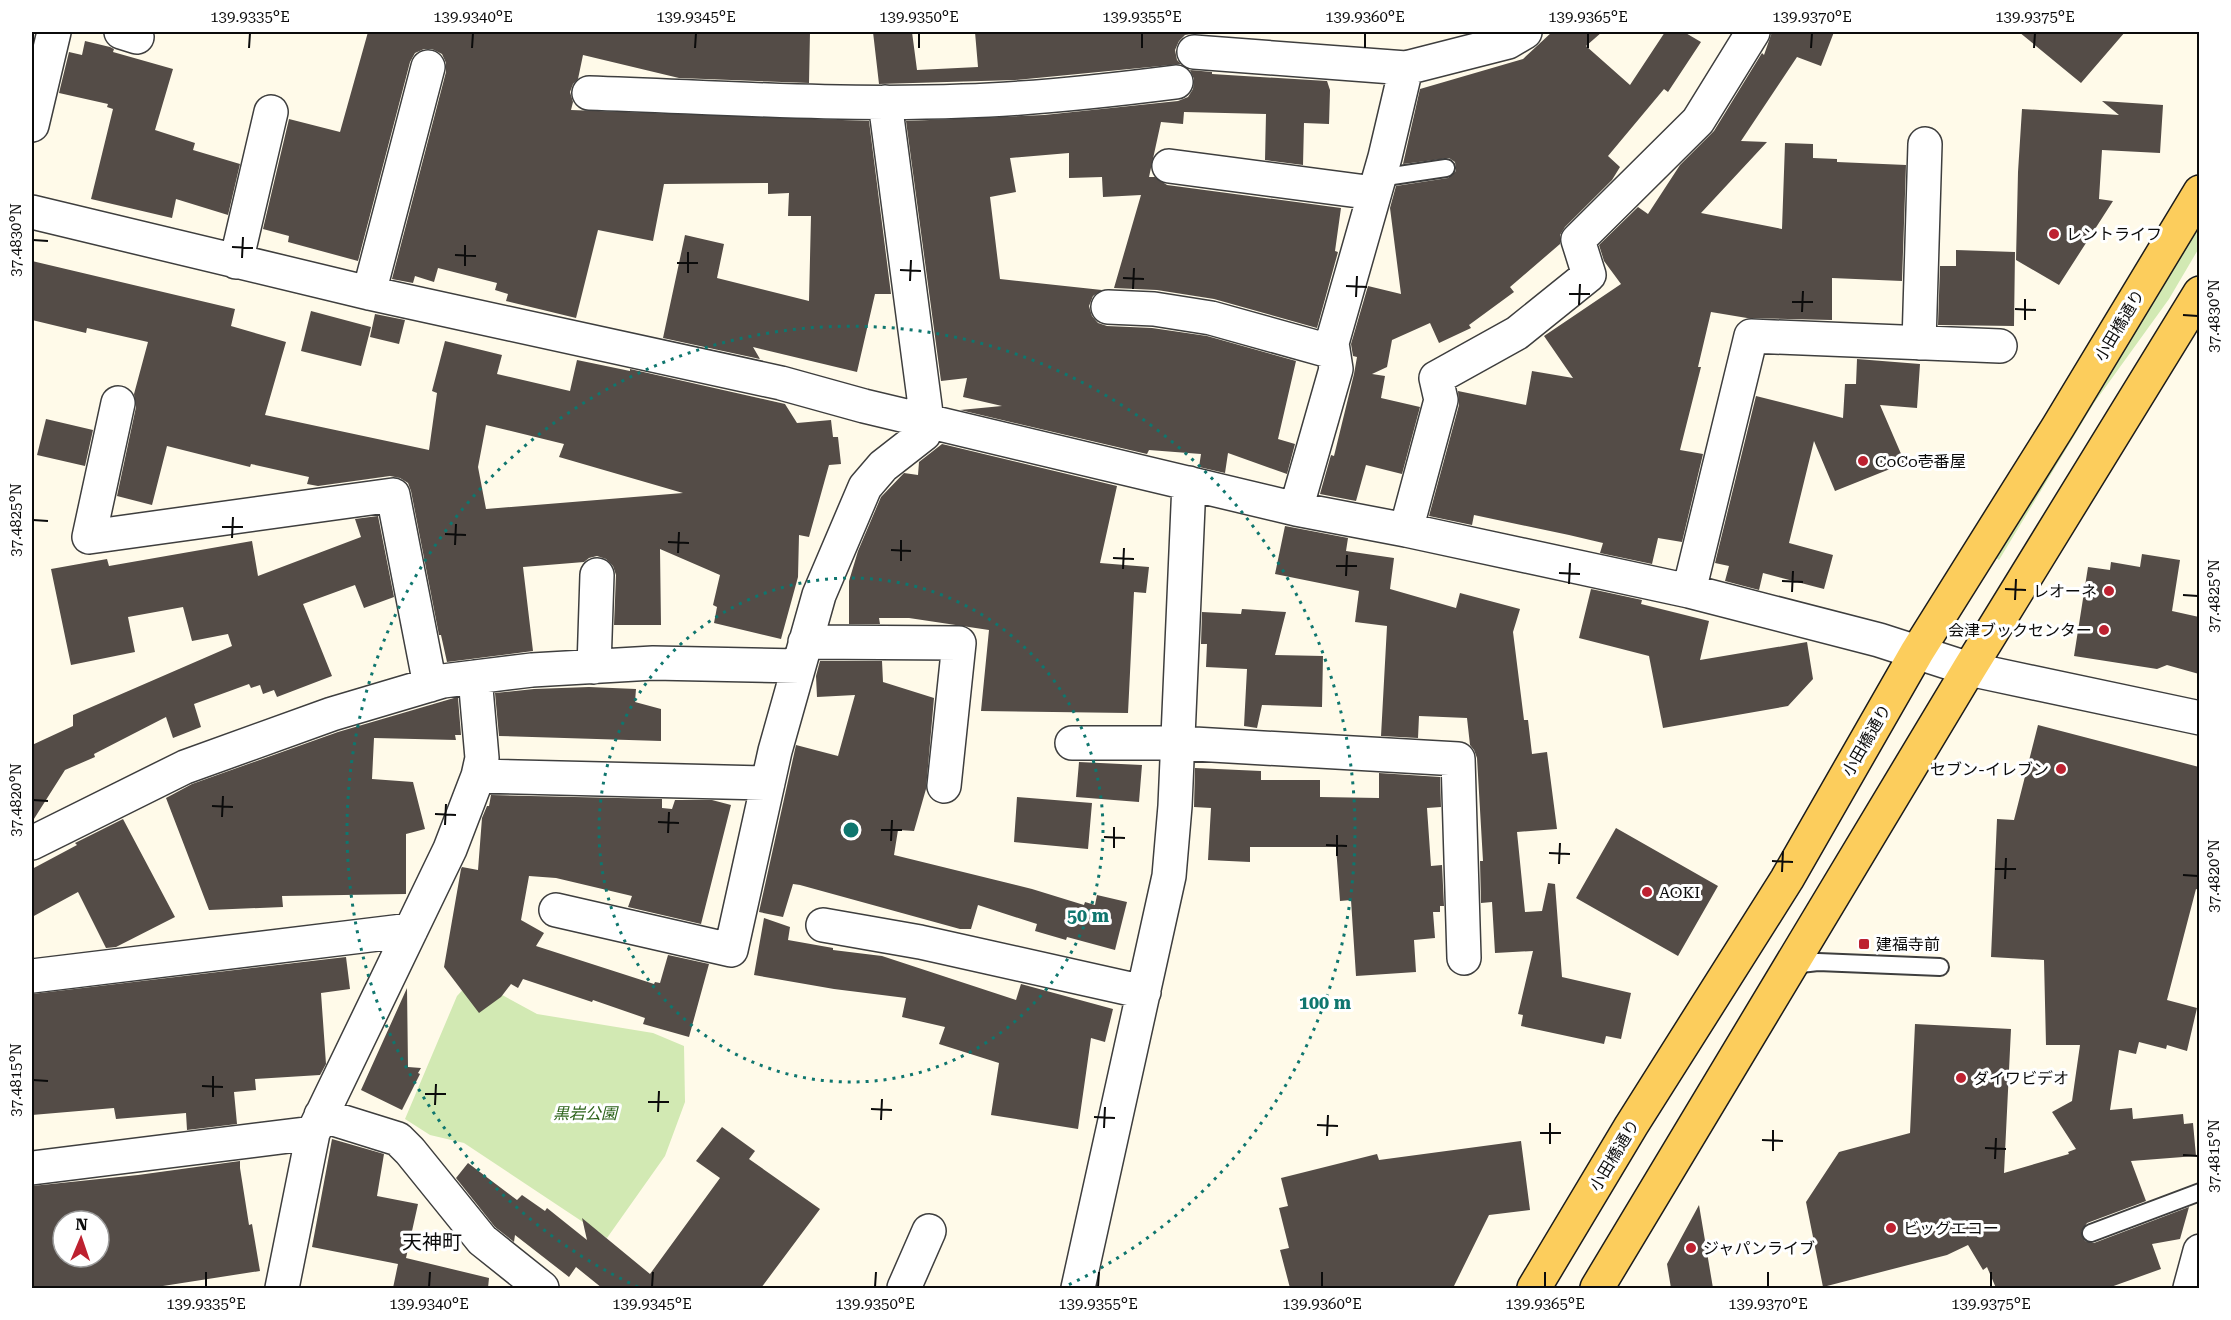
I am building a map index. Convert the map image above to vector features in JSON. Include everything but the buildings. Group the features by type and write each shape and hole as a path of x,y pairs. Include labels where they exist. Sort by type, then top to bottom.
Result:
{"main road":[{"name":"小田橋通り","path":"1534,1288 1631,1126 1787,879 1917,652 2058,427 2199,192"},
{"path":"1597,1288 1969,669 2199,293"}],"street":[{"path":"32,125 54,32"},
{"path":"1194,52 1407,68 1508,42 1525,32"},
{"path":"1406,530 1441,400 1436,378 1517,333 1589,275 1578,240 1698,121 1753,32"},
{"path":"369,293 428,67"},
{"path":"1296,509 1336,369 1332,343 1407,68"},
{"path":"589,93 885,102 963,101 1071,95 1176,82"},
{"path":"556,910 731,950 768,783 819,595 865,487 883,466 924,434 927,421 885,102"},
{"path":"236,262 271,112"},
{"path":"1918,343 1925,144"},
{"path":"1169,166 1376,185"},
{"path":"32,213 369,293 781,383 927,421 1296,509 1406,530 1689,591 1879,640 1969,669 2199,718"},
{"path":"1108,307 1154,309 1211,318 1333,352"},
{"path":"1689,591 1751,336 2000,346"},
{"path":"118,403 89,537 393,495 430,685"},
{"path":"1078,1288 1169,876 1189,483"},
{"path":"594,667 597,575"},
{"path":"32,843 185,767 332,714 443,681 532,670 959,643 944,786"},
{"path":"282,1288 317,1124 450,849 478,776 482,758 475,677"},
{"path":"1072,743 1177,743 1458,759 1464,958"},
{"path":"478,776 768,783"},
{"path":"823,925 920,942 1144,992"},
{"path":"32,976 411,930"},
{"path":"32,1167 317,1124 398,1139 482,1240 542,1288"},
{"path":"903,1288 929,1231"}],"lane":[{"path":"1376,185 1446,168"},
{"path":"1792,964 1818,962 1941,967"},
{"path":"2091,1233 2199,1192"}],"green space":[{"path":"2199,215 2199,248 2169,299 2094,403 1999,560 1995,557"},
{"name":"黒岩公園","path":"473,979 537,1014 653,1033 684,1046 685,1102 665,1156 607,1238 464,1143 430,1135 405,1119 457,996"}],"place":[{"name":"レントライフ","path":"2054,234"},
{"name":"CoCo壱番屋","path":"1863,461"},
{"name":"レオーネ","path":"2109,591"},
{"name":"会津ブックセンター","path":"2104,630"},
{"name":"セブン-イレブン","path":"2061,769"},
{"name":"AOKI","path":"1647,892"},
{"name":"建福寺前","path":"1864,944"},
{"name":"ダイワビデオ","path":"1961,1078"},
{"name":"ビッグエコー","path":"1891,1228"},
{"name":"ジャパンライブ","path":"1691,1248"}],"district":[{"name":"天神町","path":"432,1242"}]}
